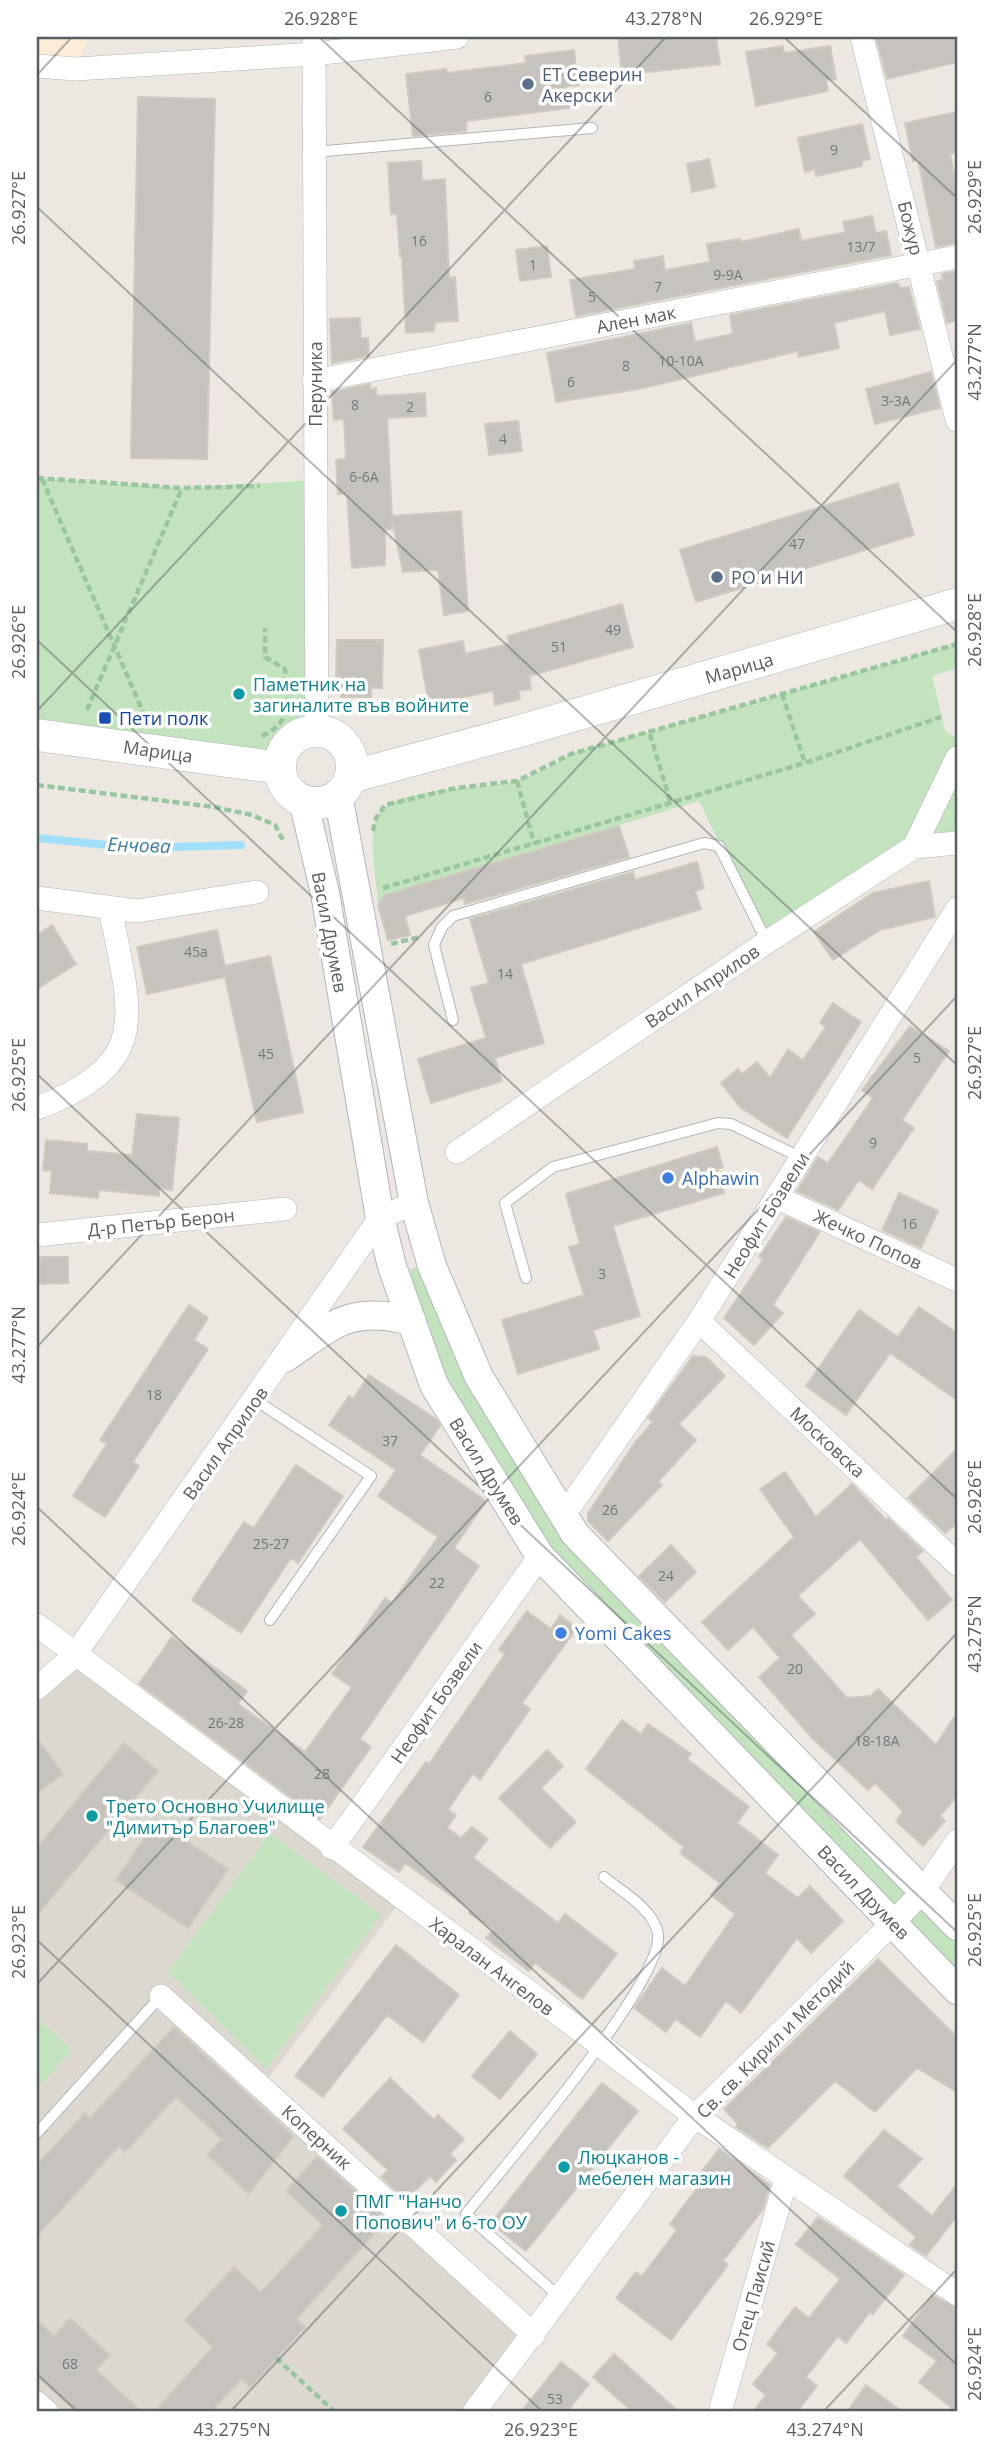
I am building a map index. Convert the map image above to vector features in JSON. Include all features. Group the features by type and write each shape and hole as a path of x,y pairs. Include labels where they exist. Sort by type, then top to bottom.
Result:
{"main road":[{"name":"Марица","path":"346,775 520,731 957,604"},
{"path":"317,731 336,737 346,775 321,802 303,800 286,788 280,768 284,749 290,741 298,735 317,731"},
{"name":"Марица","path":"37,735 280,768"}],"street":[{"path":"37,66 76,69 314,45 457,37"},
{"name":"Божур","path":"862,37 957,420"},
{"name":"Перуника","path":"314,45 317,731"},
{"name":"Ален мак","path":"314,381 957,257"},
{"path":"914,847 957,758"},
{"name":"Васил Друмев","path":"346,775 358,895 414,1203 432,1266 479,1377 575,1534 957,1926"},
{"name":"Васил Друмев","path":"303,800 325,893 380,1217 392,1266 434,1385 540,1556 957,1990"},
{"name":"Васил Априлов","path":"457,1152 767,942 914,847 957,843"},
{"path":"37,898 137,911 257,892"},
{"path":"37,1108 70,1096 105,1072 122,1045 128,1005 110,908"},
{"name":"Неофит Бозвели","path":"564,1515 698,1321 778,1198 957,909"},
{"name":"Жечко Попов","path":"778,1198 957,1280"},
{"path":"380,1217 414,1203"},
{"name":"Д-р Петър Берон","path":"37,1235 285,1209"},
{"name":"Васил Априлов","path":"37,1688 74,1656 256,1400 380,1217"},
{"path":"285,1358 330,1327 354,1317 381,1313 412,1321"},
{"name":"Московска","path":"698,1321 957,1564"},
{"name":"Неофит Бозвели","path":"332,1848 540,1556"},
{"name":"Харалан Ангелов","path":"37,1625 74,1656 695,2116 957,2294"},
{"name":"Св. св. Кирил и Методий","path":"474,2412 562,2299 695,2116 893,1923 923,1891 957,1841"},
{"name":"Коперник","path":"162,1996 534,2335"},
{"name":"Отец Паисий","path":"720,2412 786,2179"},
{"path":"37,2403 47,2412"}],"lane":[{"path":"314,152 592,128"},
{"path":"453,1020 434,945 453,916 704,843 719,845 767,942"},
{"path":"526,1278 505,1203 553,1167 718,1123 731,1124 802,1158"},
{"path":"256,1400 371,1476 270,1620"},
{"path":"562,2299 466,2214 601,2046 656,1953 658,1933 649,1913 604,1877"},
{"path":"37,2133 162,1996"}],"path":[{"path":"146,719 39,478 182,488 260,486"},
{"path":"87,710 182,488"},
{"path":"256,738 278,729 287,711 285,668 265,657 265,628"},
{"path":"782,694 805,763"},
{"path":"358,895 671,804 941,717"},
{"path":"180,722 202,728"},
{"path":"650,734 671,804"},
{"path":"517,781 534,843"},
{"path":"368,950 441,932"},
{"path":"276,2358 335,2412"}],"shaded area":[{"path":"37,37 88,37 76,69 37,66"},
{"path":"74,1656 402,1899 262,2087 534,2335 474,2412 47,2412 37,2403 37,1688"}],"green space":[{"path":"37,478 182,488 315,480 317,731 290,741 280,768 37,735"},
{"path":"957,644 957,668 932,676 945,731 957,738 957,843 914,847 767,942 699,801 460,873 378,905 374,828 376,819 385,808 399,800 418,794 517,781 571,754"},
{"path":"416,1267 423,1273 564,1515 957,1926 957,1990 540,1556 434,1385 411,1281 411,1269"},
{"path":"270,1833 381,1915 266,2069 168,1972"},
{"path":"37,2018 72,2050 37,2089"}],"building":[{"path":"618,37 716,37 720,64 622,75"},
{"path":"876,37 957,37 957,62 887,79"},
{"path":"783,46 784,53 830,46 836,79 826,80 828,91 756,106 746,52"},
{"path":"574,50 578,85 566,86 569,108 467,121 466,131 413,136 406,74 446,69 447,73 526,63 525,56"},
{"path":"138,97 215,99 207,459 131,458"},
{"path":"957,112 957,152 950,154 957,189 957,243 936,247 918,160 913,161 905,123"},
{"path":"862,124 870,159 862,161 862,166 816,176 815,169 805,172 798,138"},
{"path":"709,159 715,187 692,192 687,164"},
{"path":"421,161 422,181 445,179 449,278 455,277 458,321 435,322 434,331 406,333 402,257 397,214 391,214 388,163"},
{"path":"872,216 876,233 886,231 891,255 576,316 570,280 635,269 634,261 663,256 665,270 710,262 707,244 740,239 740,242 799,229 801,241 846,232 843,222"},
{"path":"547,246 551,277 520,281 516,250"},
{"path":"957,271 957,320 947,323 937,281 943,280 942,274"},
{"path":"897,283 901,288 909,287 920,329 890,335 885,311 834,323 839,348 799,357 798,351 639,389 556,402 547,353 691,323 695,342 733,334 730,315"},
{"path":"360,318 361,338 368,338 369,356 332,363 330,319"},
{"path":"931,372 940,408 875,424 866,389"},
{"path":"370,384 370,389 376,388 376,396 425,393 426,416 387,418 392,516 461,511 468,611 444,615 438,570 403,572 392,520 393,529 385,530 385,565 352,568 347,494 338,494 336,460 346,459 344,419 334,420 332,392"},
{"path":"518,421 522,451 489,455 485,424"},
{"path":"898,483 914,535 696,602 680,550"},
{"path":"622,604 633,647 529,676 531,689 518,691 520,699 495,705 493,691 429,704 419,650 463,641 465,654 509,644 508,636"},
{"path":"337,640 383,640 382,688 371,688 371,697 341,697 341,683 336,683"},
{"path":"619,826 629,857 465,904 464,898 405,916 410,935 388,940 378,905 385,895"},
{"path":"697,862 704,888 695,891 701,909 521,964 544,1043 495,1058 502,1081 431,1103 418,1059 486,1038 471,988 489,983 470,919 633,872 635,880"},
{"path":"929,881 935,917 880,930 833,960 814,932 873,893"},
{"path":"52,925 76,964 37,989 37,935"},
{"path":"217,930 225,966 270,956 303,1112 257,1122 225,977 147,994 137,947"},
{"path":"833,1003 861,1022 787,1138 740,1107 721,1083 738,1069 742,1074 757,1062 770,1078 788,1050 803,1060 826,1027 820,1023"},
{"path":"910,1026 949,1051 902,1120 914,1128 872,1189 859,1180 838,1210 797,1191 818,1157 828,1163 873,1098 862,1090"},
{"path":"137,1114 179,1118 172,1190 159,1188 159,1196 99,1190 98,1198 50,1193 52,1171 43,1170 46,1140 87,1144 87,1151 132,1155"},
{"path":"717,1147 723,1167 717,1169 724,1193 613,1226 640,1316 593,1330 599,1349 518,1374 502,1320 584,1295 569,1247 580,1244 566,1194"},
{"path":"899,1193 938,1211 921,1248 882,1230"},
{"path":"786,1217 820,1232 773,1305 783,1313 754,1345 724,1318 763,1260 759,1257"},
{"path":"40,1257 68,1257 68,1283 40,1284"},
{"path":"189,1305 208,1318 194,1340 208,1349 133,1462 139,1466 105,1517 73,1496 107,1444 100,1440"},
{"path":"919,1307 957,1333 957,1400 890,1353 846,1415 806,1386 859,1310 898,1337"},
{"path":"693,1356 706,1357 725,1376 679,1424 696,1440 658,1482 662,1485 608,1541 588,1521 588,1513 636,1441 653,1422 648,1418"},
{"path":"369,1375 436,1419 440,1426 420,1455 486,1501 454,1548 479,1566 360,1739 371,1747 320,1819 139,1684 172,1637 247,1691 238,1704 305,1752 352,1687 332,1674 385,1598 392,1603 438,1537 378,1496 396,1470 329,1425 349,1396 353,1399"},
{"path":"957,1449 957,1523 945,1533 908,1498"},
{"path":"296,1465 343,1496 298,1563 291,1558 241,1633 192,1600 244,1522 254,1528"},
{"path":"785,1472 816,1517 852,1484 886,1520 888,1518 923,1551 916,1557 952,1600 928,1620 860,1539 798,1596 815,1614 791,1635 847,1698 871,1696 878,1689 936,1745 957,1713 957,1796 940,1816 945,1821 923,1846 896,1821 903,1811 875,1783 868,1790 813,1739 759,1677 780,1658 753,1627 728,1650 702,1622 794,1537 760,1489"},
{"path":"671,1545 696,1572 665,1602 639,1576"},
{"path":"527,1611 551,1629 560,1615 577,1628 522,1703 530,1709 480,1780 473,1773 448,1810 456,1815 447,1828 461,1838 472,1827 488,1839 473,1858 558,1923 565,1914 617,1954 582,1999 535,1963 529,1971 486,1938 493,1930 469,1913 471,1910 405,1863 399,1872 363,1847 426,1762 429,1764 505,1654 499,1649"},
{"path":"622,1720 641,1734 648,1724 691,1754 687,1759 749,1807 737,1823 778,1855 765,1873 798,1898 810,1886 843,1921 811,1953 797,1938 741,2013 726,2001 700,2037 676,2019 666,2032 634,2008 662,1968 685,1986 735,1914 711,1895 720,1883 680,1853 684,1847 586,1769"},
{"path":"37,1738 63,1774 37,1793"},
{"name":"Трето Основно Училище \"Димитър Благоев\"","path":"124,1743 158,1771 37,1915 37,1848"},
{"path":"547,1750 563,1766 541,1788 576,1822 550,1848 499,1798"},
{"path":"156,1821 228,1869 188,1928 116,1880"},
{"path":"396,1945 459,1995 423,2042 387,2015 323,2097 295,2076"},
{"path":"878,1959 957,2037 957,2092 917,2068 875,2112 835,2081 768,2148 736,2127 738,2124 724,2109"},
{"path":"174,2027 293,2136 249,2194 207,2155 222,2139 176,2097 125,2152 119,2146 37,2236 37,2165 85,2113 90,2118"},
{"path":"510,2031 537,2054 500,2099 472,2076"},
{"path":"390,2078 434,2120 438,2115 464,2139 450,2154 456,2160 436,2182 430,2176 406,2200 381,2177 388,2170 343,2129"},
{"name":"Люцканов - мебелен магазин","path":"602,2083 638,2111 526,2251 491,2223"},
{"path":"884,2130 922,2159 897,2186 932,2216 957,2184 957,2216 926,2256 910,2245 916,2237 844,2176"},
{"path":"719,2149 770,2185 763,2209 723,2261 728,2265 671,2340 616,2298 636,2272 642,2276 677,2230 670,2224 707,2175 702,2171"},
{"path":"317,2157 387,2220 296,2319 305,2327 250,2387 241,2379 211,2412 154,2412 213,2347 185,2320 234,2267 261,2292 323,2225 286,2191"},
{"path":"818,2217 904,2275 846,2343 838,2336 806,2377 817,2386 797,2412 753,2412 766,2395 753,2384 778,2353 767,2344 795,2307 809,2318 840,2279 796,2244"},
{"path":"932,2295 957,2308 957,2412 919,2382 937,2361 903,2336"},
{"path":"70,2318 110,2355 96,2370 142,2412 76,2412 37,2376 37,2320 54,2336"},
{"path":"614,2354 679,2412 633,2412 593,2377"},
{"path":"561,2362 589,2384 567,2412 521,2412"},
{"path":"866,2385 903,2412 847,2412"}],"waterway":[{"name":"Енчова","path":"37,838 137,848 241,845"}],"place":[{"name":"ЕТ Северин Акерски","path":"528,84"},
{"name":"РО и НИ","path":"717,577"},
{"name":"Паметник на загиналите във войните","path":"239,694"},
{"name":"Пети полк","path":"105,718"},
{"name":"Alphawin","path":"668,1178"},
{"name":"Yomi Cakes","path":"561,1633"},
{"name":"Трето Основно Училище \"Димитър Благоев\"","path":"92,1816"},
{"name":"Люцканов - мебелен магазин","path":"564,2167"},
{"name":"ПМГ \"Нанчо Попович\" и 6-то ОУ","path":"341,2211"}]}
